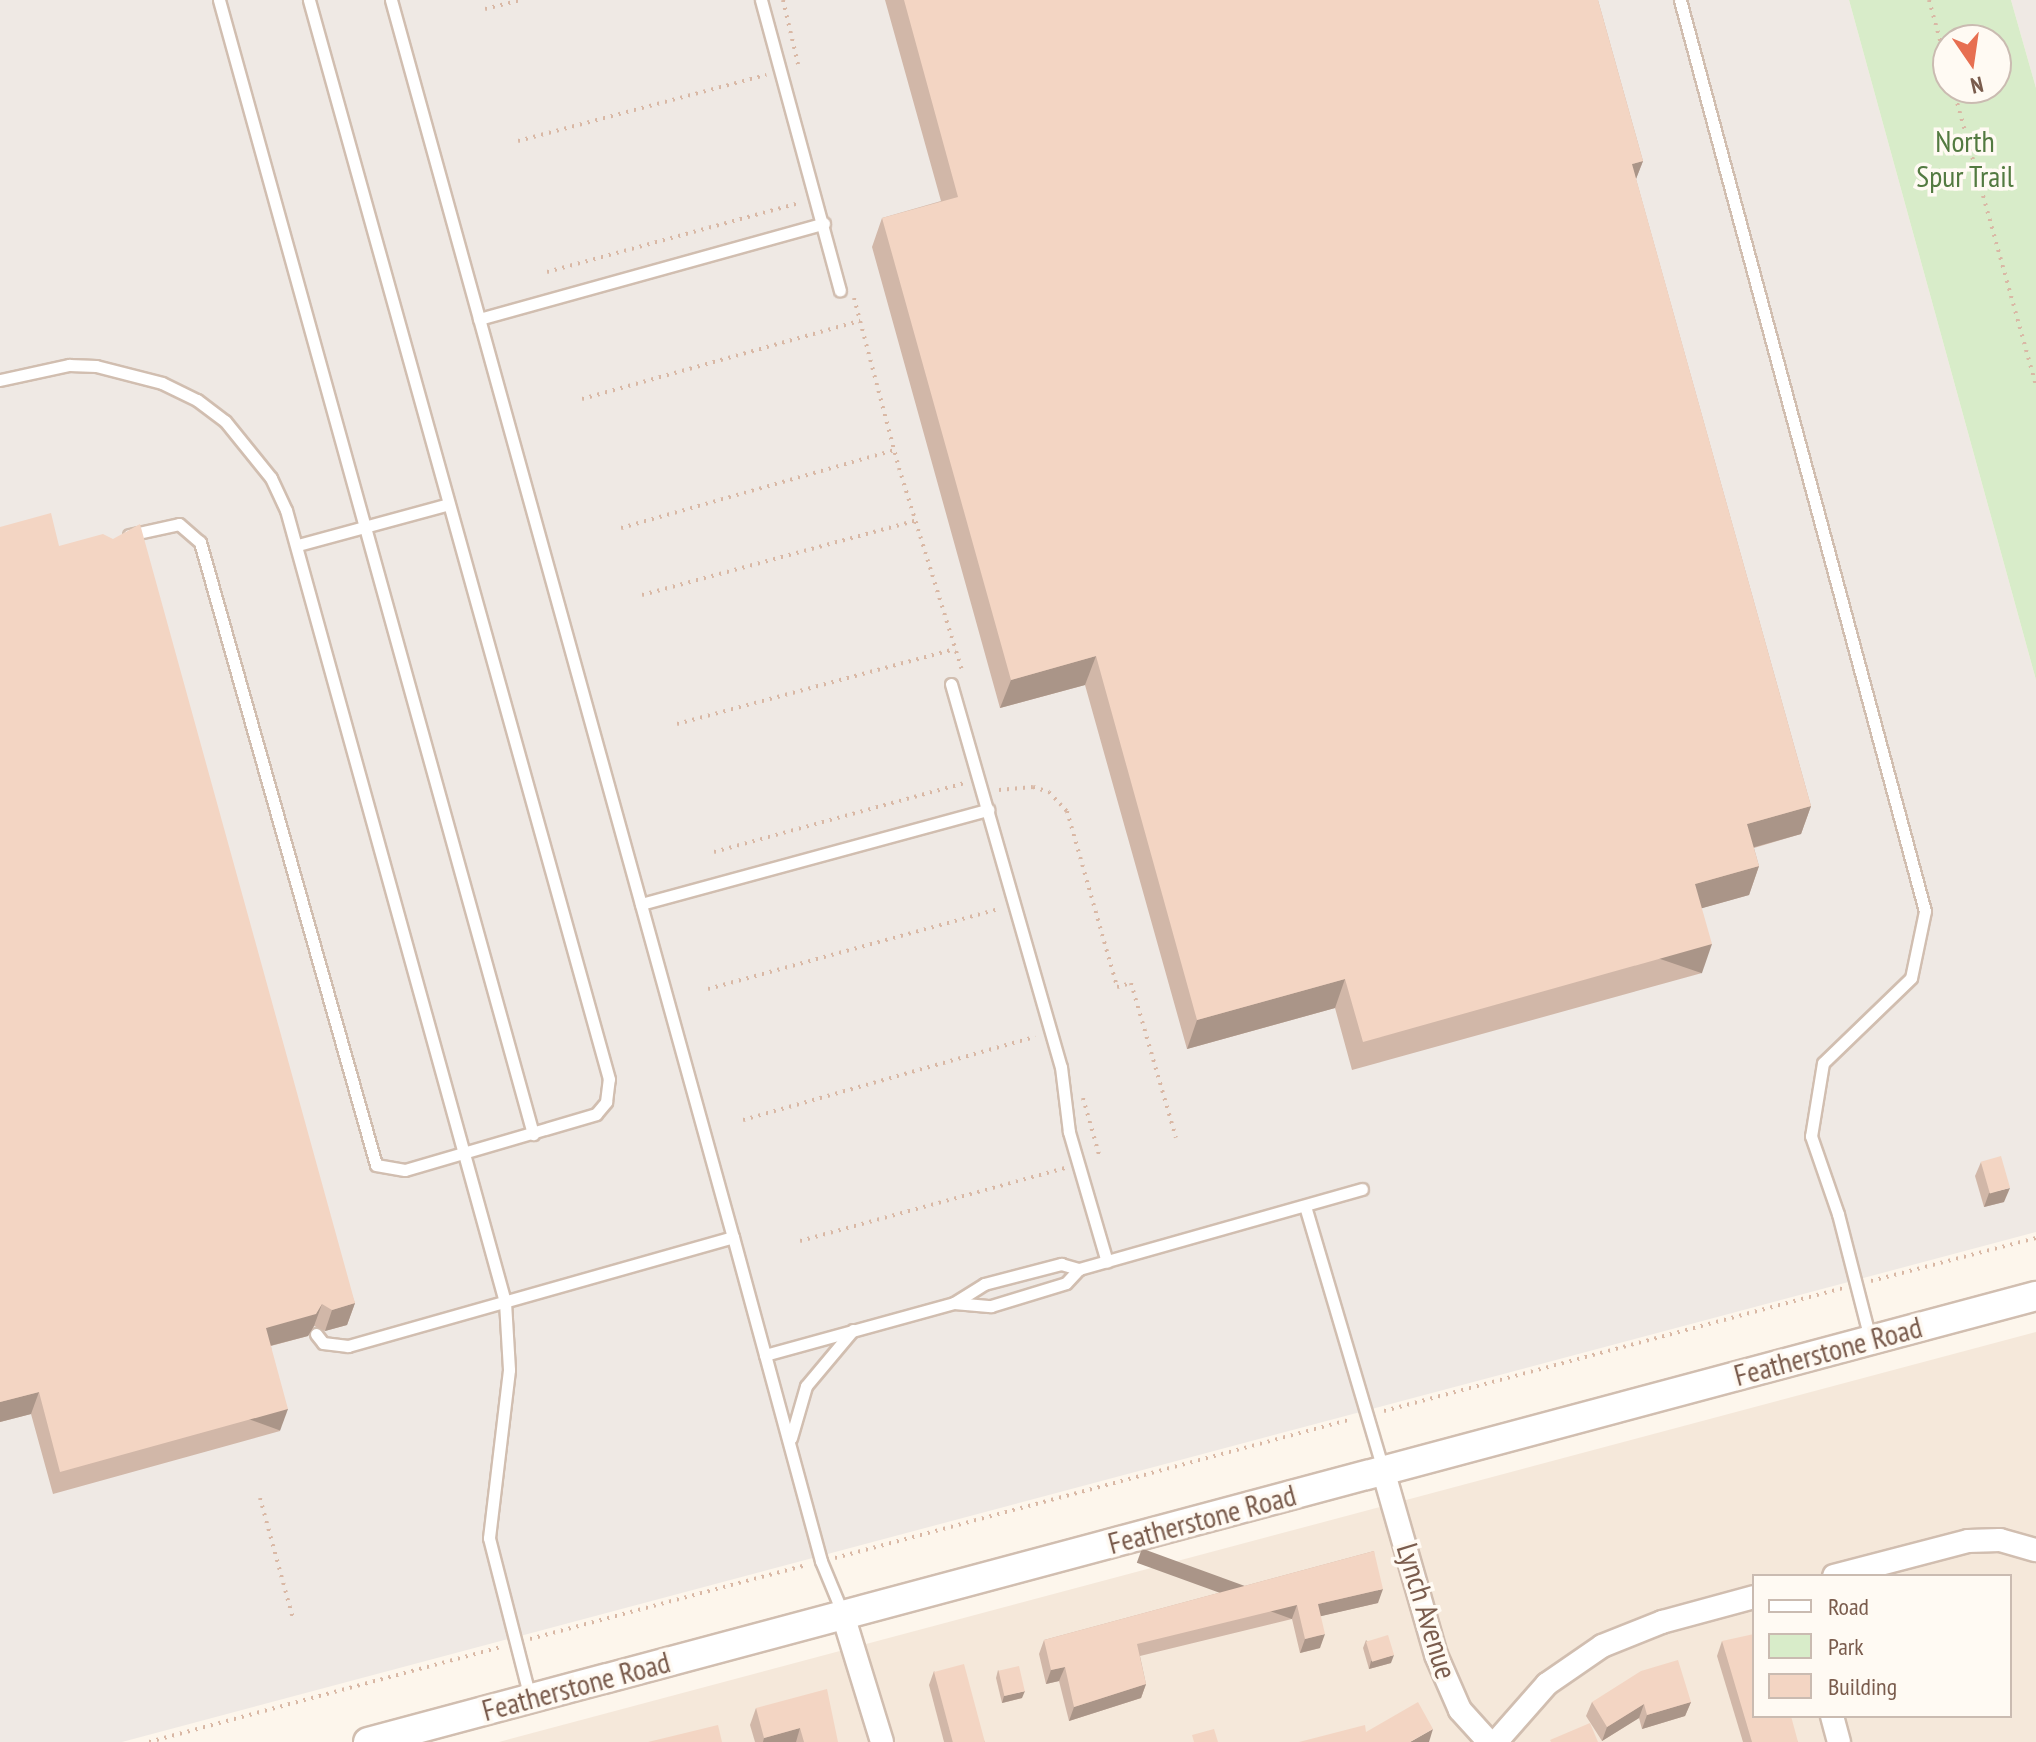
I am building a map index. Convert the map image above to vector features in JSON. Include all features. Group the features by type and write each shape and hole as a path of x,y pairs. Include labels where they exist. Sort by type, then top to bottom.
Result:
{"street":[{"name":"Featherstone Road","path":"368,1742 2036,1296"},
{"name":"Lynch Avenue","path":"1383,1470 1436,1655 1460,1710 1489,1742"},
{"path":"1842,1574 1968,1541 2000,1540 2036,1550"},
{"path":"1496,1742 1547,1684 1602,1646 1662,1622 1752,1598"},
{"path":"843,1615 882,1742"},
{"path":"1833,1718 1839,1742"}],"lane":[{"path":"219,0 533,1134"},
{"path":"110,544 179,524 200,542 376,1165 405,1170 596,1114 606,1102 609,1079 309,0"},
{"path":"391,0 821,1561 843,1615"},
{"path":"761,0 818,199 840,290"},
{"path":"1680,0 1925,911 1911,978 1823,1063 1811,1136 1838,1214 1870,1339"},
{"path":"479,319 824,223"},
{"path":"0,380 69,365 96,366 162,383 197,400 250,448 271,478 298,545 505,1302 509,1370 489,1538 530,1698"},
{"path":"298,545 449,504"},
{"path":"951,684 1051,1032 1069,1132 1107,1262"},
{"path":"641,904 988,810"},
{"path":"765,1355 954,1303 984,1284 1061,1264 1079,1269 1107,1262 1362,1189"},
{"path":"1305,1206 1383,1470"},
{"path":"316,1334 323,1343 348,1346 733,1237"},
{"path":"954,1303 991,1306 1066,1283 1079,1269"},
{"path":"790,1442 806,1386 854,1330"}],"path":[{"path":"485,9 521,0"},
{"path":"783,0 802,78"},
{"path":"1929,0 1936,24"},
{"path":"518,141 799,66"},
{"path":"1957,104 2036,385"},
{"path":"547,272 818,199"},
{"path":"853,292 915,521 964,677"},
{"path":"582,399 860,321"},
{"path":"621,528 895,450"},
{"path":"642,595 915,521"},
{"path":"677,724 955,649"},
{"path":"714,852 994,776 1001,798"},
{"path":"999,790 1033,787 1049,792 1067,811 1117,987 1131,983 1176,1138"},
{"path":"708,989 1015,904"},
{"path":"743,1120 1051,1032"},
{"path":"1080,1086 1100,1158"},
{"path":"800,1241 1067,1168"},
{"path":"1877,1279 2036,1238"},
{"path":"1387,1410 1833,1290"},
{"path":"869,1549 1342,1422"},
{"path":"260,1498 293,1619"},
{"path":"537,1637 774,1574"},
{"path":"149,1742 496,1649"}],"shaded area":[{"path":"0,0 1849,0 2036,680 2036,1232 122,1742 0,1742"},
{"path":"2011,0 2036,0 2036,88"},
{"path":"2036,1332 2036,1742 499,1742"}],"green space":[{"name":"North Spur Trail","path":"1849,0 2011,0 2036,88 2036,680"}],"building":[{"path":"904,0 1598,0 1643,161 1632,164 1811,806 1747,824 1759,866 1695,884 1712,944 1363,1042 1345,979 1197,1020 1096,656 1011,680 882,218 958,197"},
{"path":"51,513 59,546 103,534 113,539 140,524 355,1303 332,1310 322,1304 316,1314 266,1328 288,1409 60,1472 39,1392 0,1402 0,527"},
{"path":"2001,1156 2010,1188 1990,1194 1981,1162"},
{"path":"1374,1551 1383,1589 1318,1604 1325,1634 1305,1639 1297,1605 1137,1644 1146,1684 1074,1707 1065,1667 1051,1670 1044,1640"},
{"path":"1752,1634 1752,1718 1792,1718 1798,1742 1752,1742 1722,1641"},
{"path":"1388,1635 1394,1655 1372,1662 1366,1642"},
{"path":"1678,1660 1691,1702 1647,1715 1644,1704 1607,1727 1592,1702 1641,1671"},
{"path":"964,1664 985,1742 953,1742 934,1672"},
{"path":"1019,1666 1025,1691 1004,1696 999,1671"},
{"path":"827,1689 838,1742 804,1742 800,1728 764,1738 756,1708"},
{"path":"1418,1702 1433,1729 1410,1742 1299,1742 1365,1725 1366,1732"},
{"path":"1590,1723 1598,1742 1550,1740"},
{"path":"718,1725 722,1742 648,1742"},
{"path":"1214,1729 1218,1742 1194,1742 1192,1735"}]}
